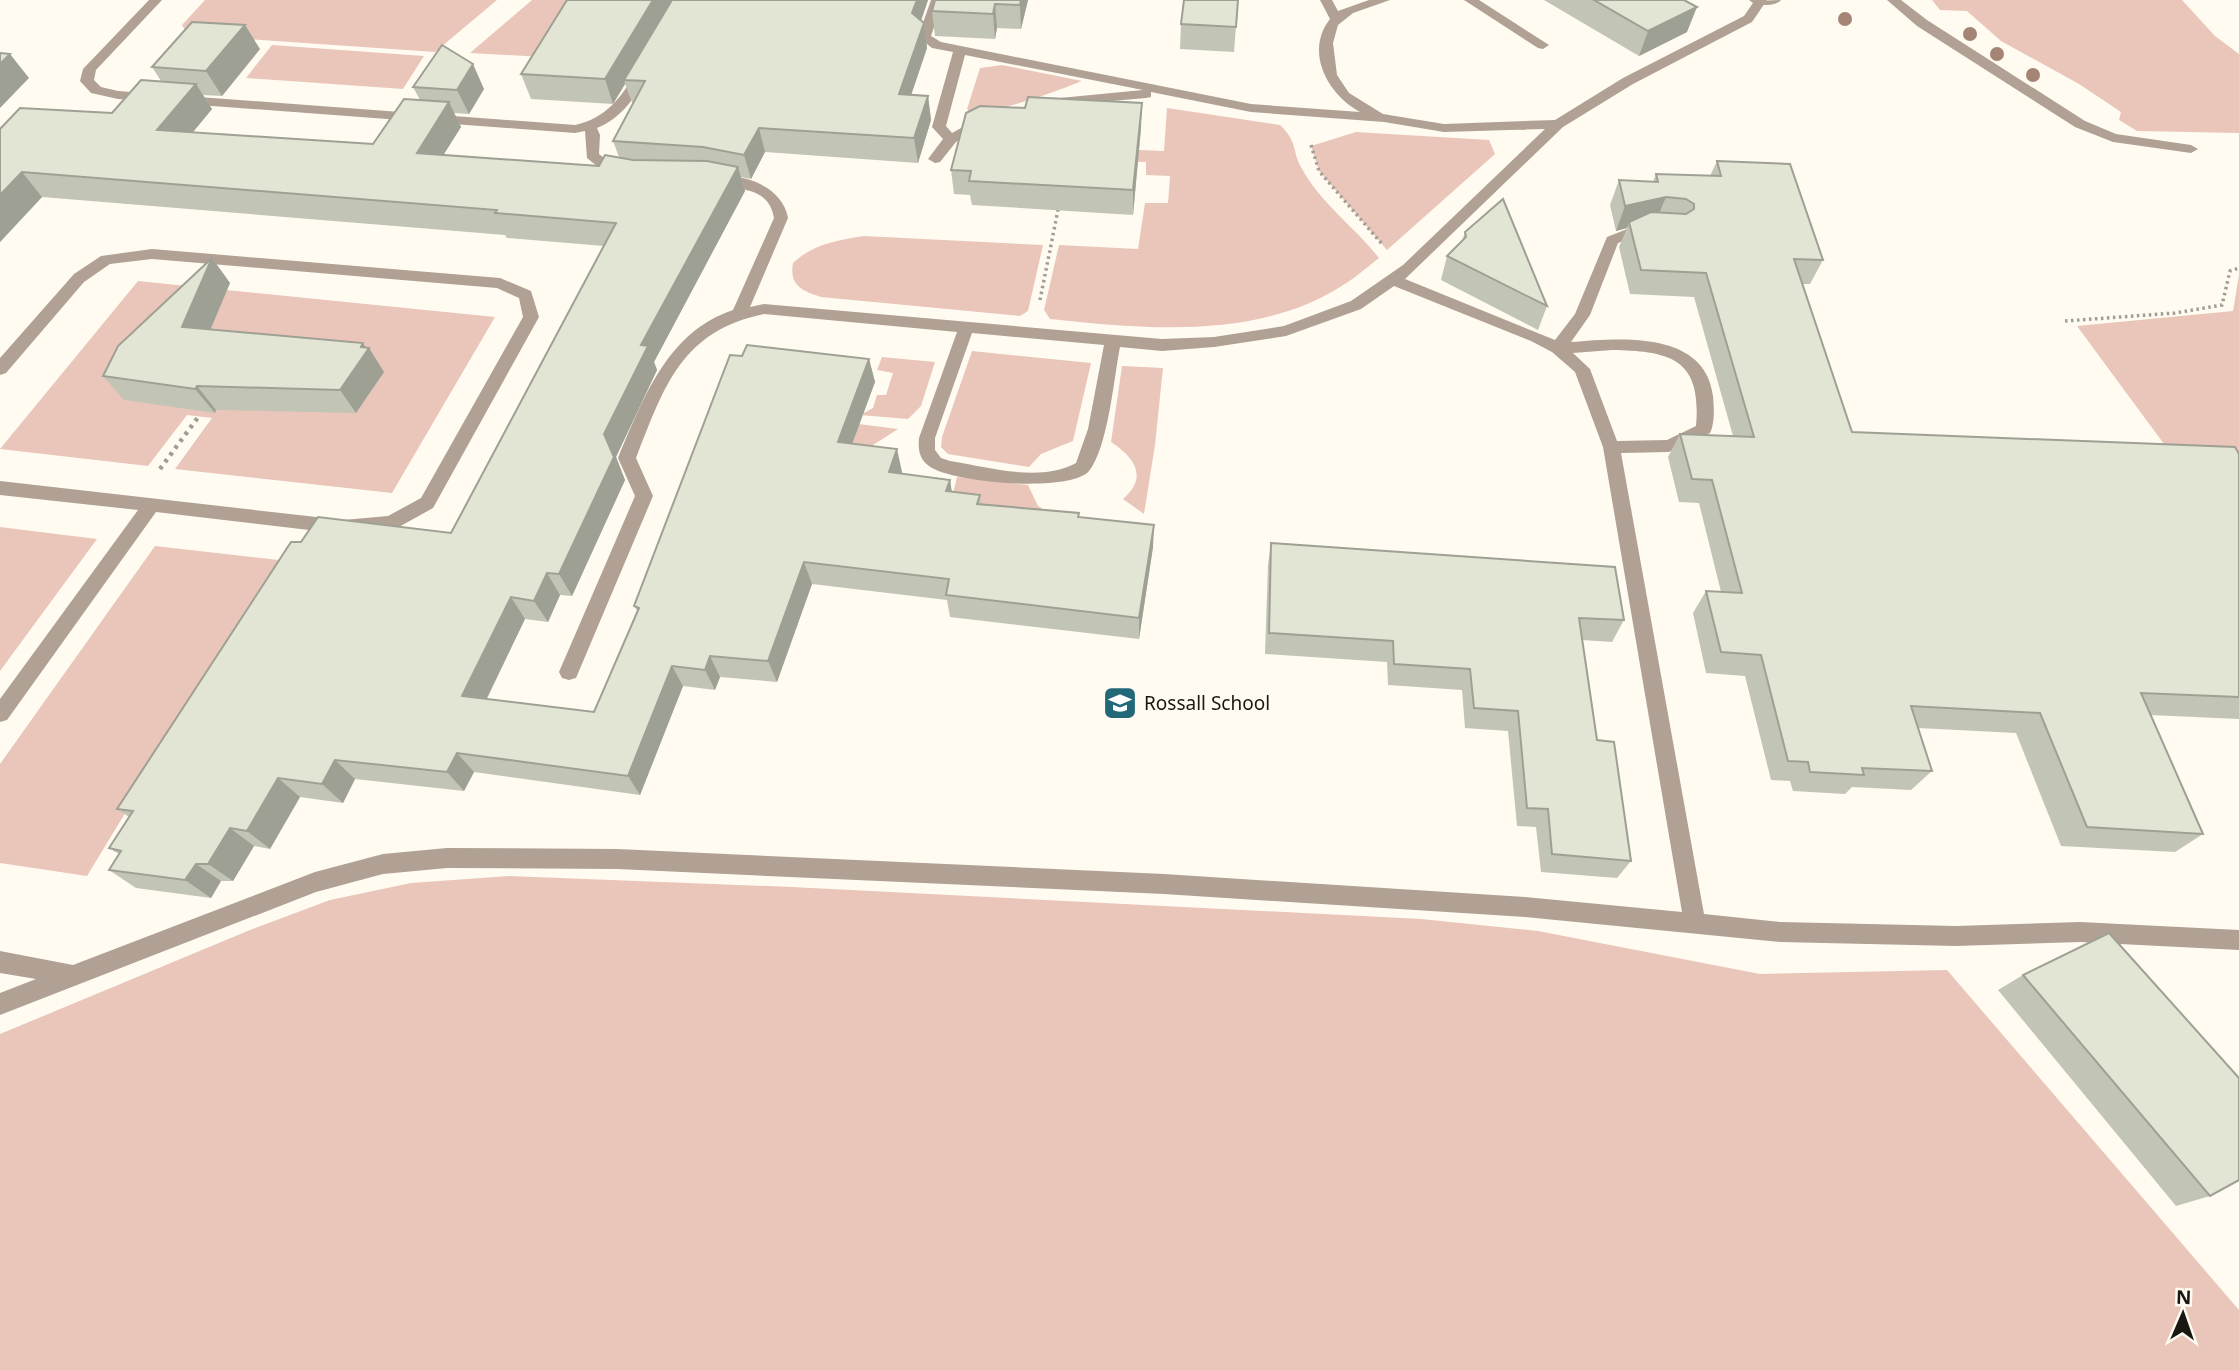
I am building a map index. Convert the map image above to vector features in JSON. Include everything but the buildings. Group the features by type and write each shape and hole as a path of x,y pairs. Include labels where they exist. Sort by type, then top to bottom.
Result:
{"street":[{"path":"156,0 90,69 87,81 96,90 118,95 544,128 590,127 612,116 621,108 651,57"},
{"path":"937,0 925,37 937,45 1168,92 1251,108 1384,118 1444,128 1558,124"},
{"path":"1326,0 1336,19"},
{"path":"1384,0 1357,8 1336,19 1327,38 1326,52 1333,80 1340,92 1355,104 1384,118"},
{"path":"1470,0 1543,45"},
{"path":"1755,0 1775,0"},
{"path":"1893,0 1922,23 2080,124 2113,138 2191,149"},
{"path":"569,672 645,495 627,458 669,366 683,347 709,325 740,311 764,309 1162,345 1214,342 1286,331 1356,305 1401,275 1558,124 1628,81 1748,19 1761,1"},
{"path":"951,139 939,127 960,49"},
{"path":"1040,105 1168,92"},
{"path":"935,159 951,139 993,117"},
{"path":"590,127 593,135 592,155 613,172 638,174"},
{"path":"703,180 741,183 772,195 781,208 781,218 740,311"},
{"path":"1558,348 1582,315 1612,240 1640,229 1664,230"},
{"path":"0,369 79,278 106,260 152,254 500,284 526,295 531,317 427,503 391,523 343,527 0,488"},
{"path":"1401,275 1537,337 1558,348 1582,369 1611,447 1694,922"},
{"path":"966,328 927,438 926,451 935,461 949,467 1042,478 1067,477 1084,467 1091,448 1113,342"},
{"path":"1558,348 1607,345 1651,347 1679,355 1697,372 1706,404 1704,429 1669,446 1611,447"},
{"path":"0,714 144,503"},
{"path":"0,1004 315,882 383,864 447,858 617,859 1150,883 1525,906 1780,932 1956,936 2080,932 2239,940"},
{"path":"0,962 74,975"}],"path":[{"path":"1311,114 1311,146 1319,171 1387,250 1401,275"},
{"path":"1033,335 1058,211"},
{"path":"2065,321 2175,313 2222,305 2230,271 2239,268"},
{"path":"144,503 198,415"}],"shaded area":[{"path":"205,0 497,0 435,52 188,35 182,25"},
{"path":"532,0 578,0 544,57 470,53"},
{"path":"1932,0 2182,0 2215,36 2239,54 2239,133 2137,131 2119,120 2121,112 2079,84 2001,41 1967,11 1940,10"},
{"path":"272,45 424,56 403,89 246,78"},
{"path":"1002,65 1082,81 1027,101 970,113 967,109 980,68"},
{"path":"1167,108 1280,125 1290,136 1298,161 1309,180 1379,258 1345,284 1307,304 1272,316 1236,323 1161,327 1050,319 1044,310 1059,245 1138,249 1145,203 1168,203 1170,176 1146,175 1146,162 1094,160 1085,148 1164,151"},
{"path":"1356,132 1489,140 1495,154 1387,250 1319,171 1311,146"},
{"path":"864,236 1043,245 1028,311 1020,316 821,297 808,292 795,282 793,263 809,251 826,244"},
{"path":"2239,275 2239,496 2178,463 2077,326 2233,311"},
{"path":"138,281 495,317 392,493 175,469 212,418 187,415 148,466 0,449"},
{"path":"972,351 1091,363 1073,441 1041,454 1029,467 948,454 941,447 942,437"},
{"path":"882,357 935,362 921,406 908,419 860,415 873,408 877,395 886,395 893,373 877,370"},
{"path":"1122,366 1163,368 1144,514 1123,499 1131,491 1137,475 1132,461 1111,442"},
{"path":"843,422 898,429 845,463"},
{"path":"957,477 1028,485 1038,506 1049,513 1057,537 953,493"},
{"path":"0,527 97,539 0,671"},
{"path":"155,546 279,560 87,876 0,863 0,764"},
{"path":"509,876 792,887 1421,919 1538,931 1760,974 1947,970 2239,1310 2239,1370 0,1370 0,1034 250,930 330,900 411,883"}],"place":[{"name":"Rossall School","path":"1120,703"}]}
